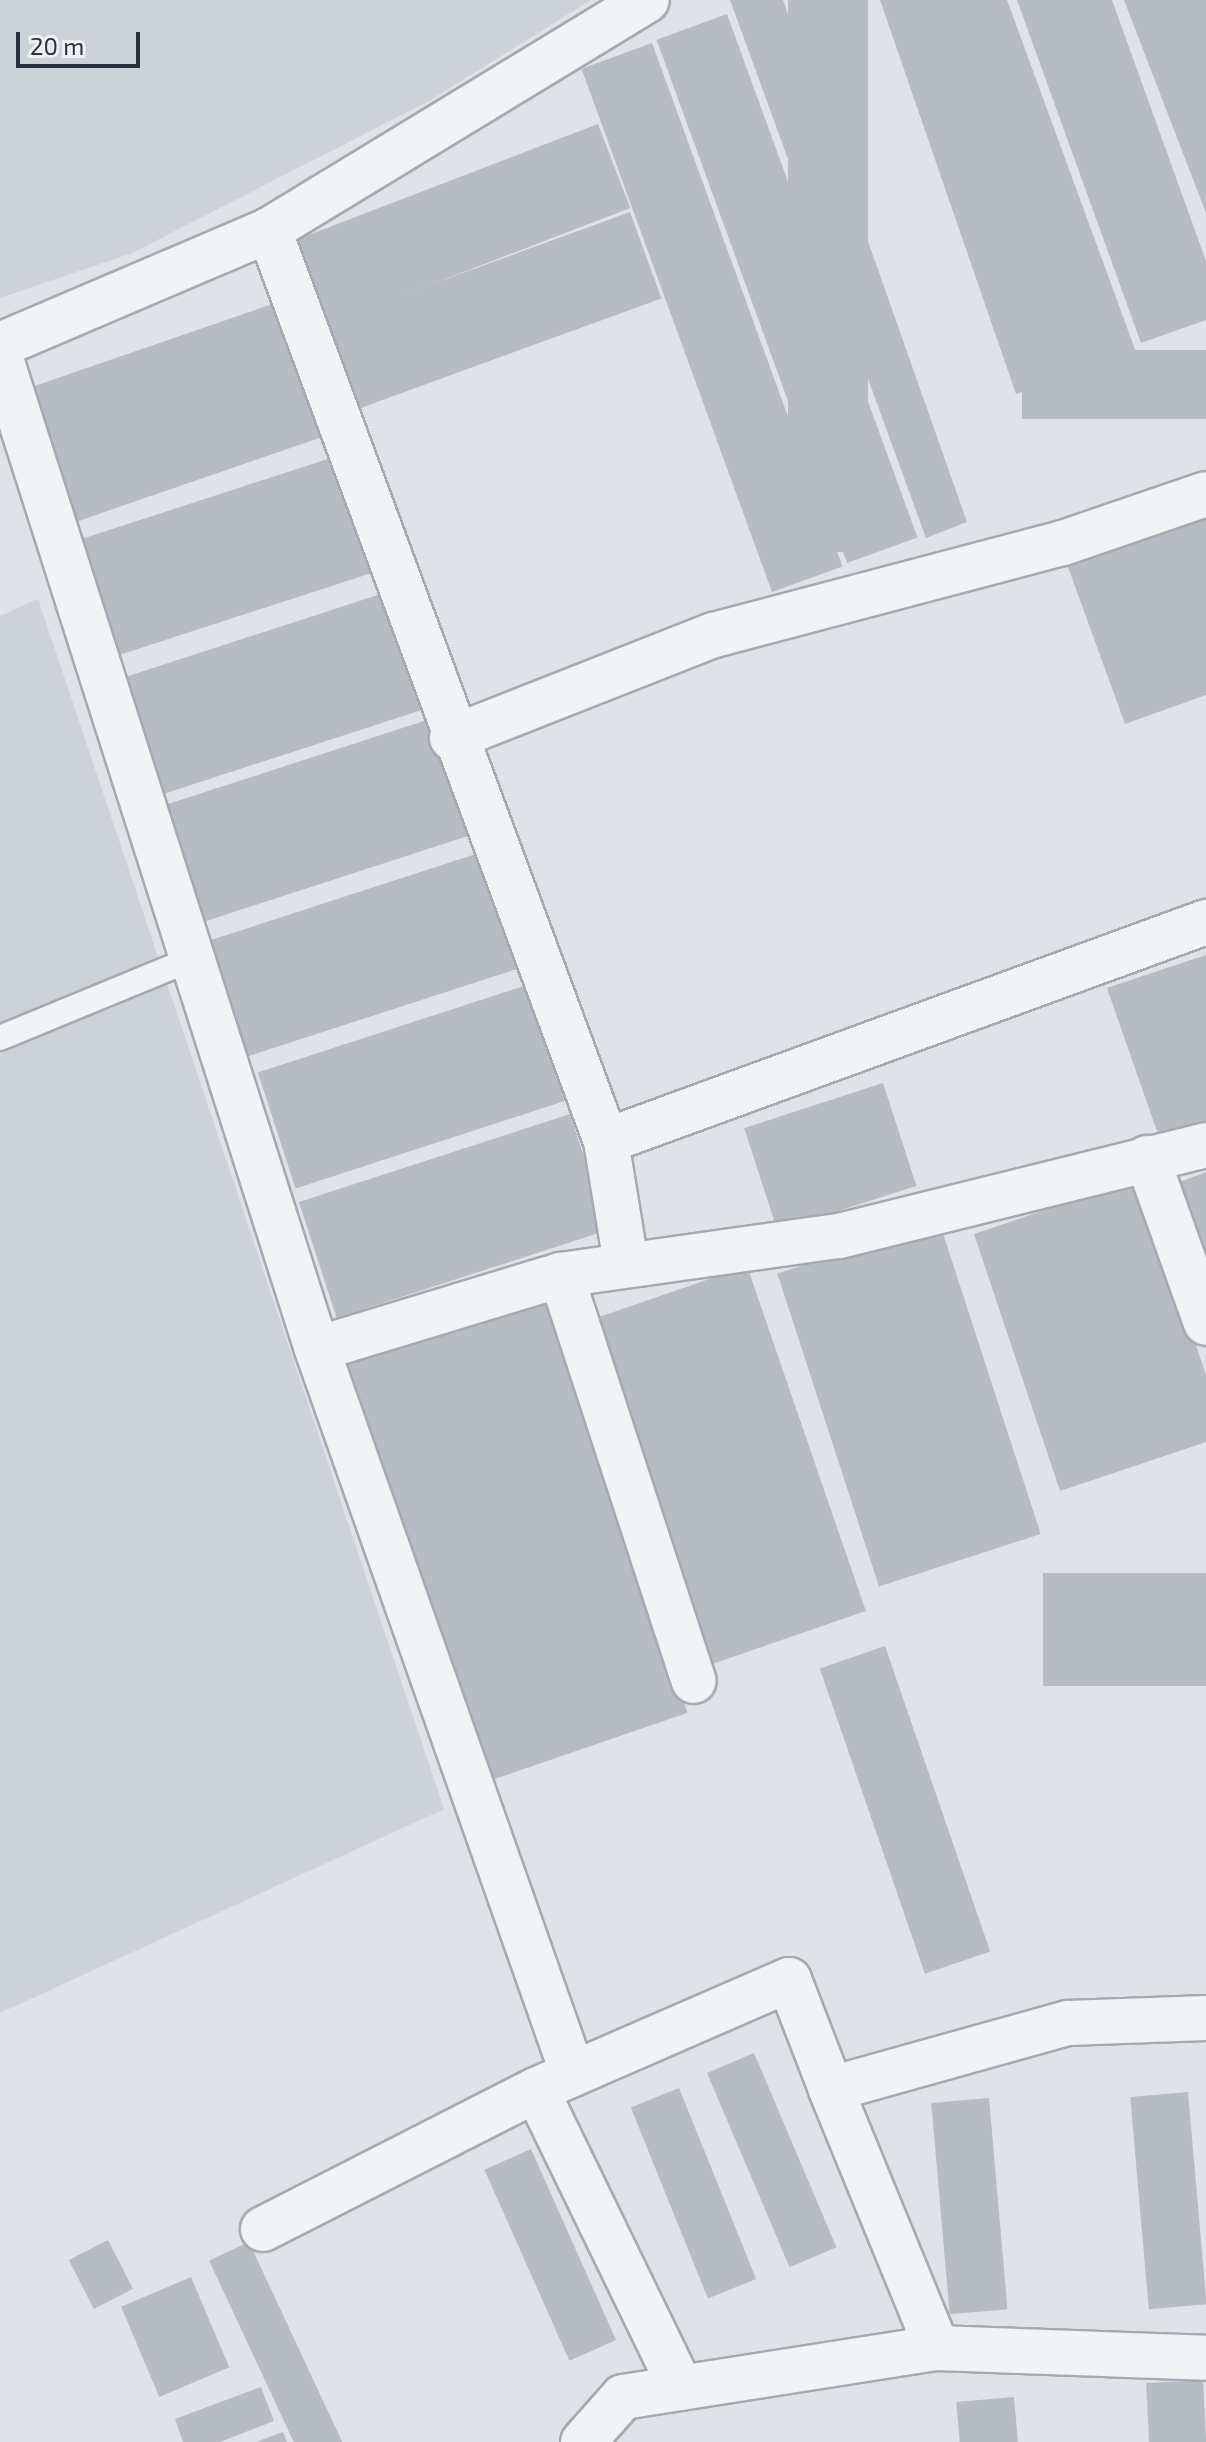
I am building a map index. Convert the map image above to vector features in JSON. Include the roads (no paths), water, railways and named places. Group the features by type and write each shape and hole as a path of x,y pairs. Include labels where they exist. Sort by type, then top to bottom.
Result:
{"street":[{"path":"0,345 269,230 647,0"},
{"path":"269,230 403,576 452,738 606,1141 626,1263"},
{"path":"0,356 555,2082 681,2388"},
{"path":"452,738 714,635 1063,543 1206,494"},
{"path":"606,1141 1206,922"},
{"path":"317,1349 561,1275 626,1263 839,1236 1206,1145"},
{"path":"1147,1158 1206,1323"},
{"path":"561,1275 694,1681"},
{"path":"263,2229 555,2082 789,1980 937,2348"},
{"path":"831,2089 1068,2023 1206,2018"},
{"path":"583,2442 623,2397 937,2348 1206,2358"}],"lane":[{"path":"0,1038 192,959"}]}
